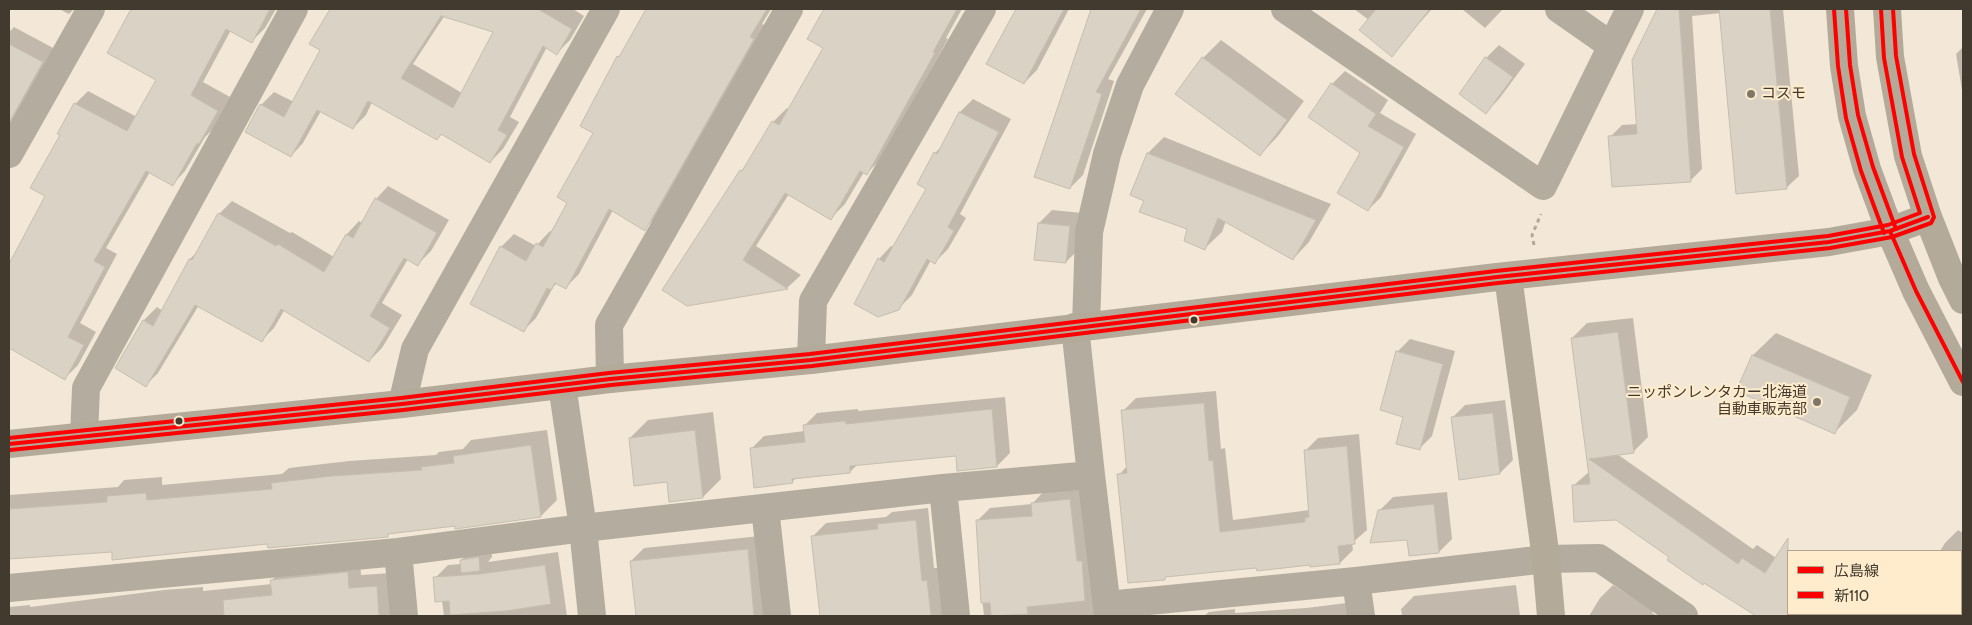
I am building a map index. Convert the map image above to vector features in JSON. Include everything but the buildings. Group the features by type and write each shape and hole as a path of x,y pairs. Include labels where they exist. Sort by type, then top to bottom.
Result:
{"main road":[{"path":"1840,9 1844,66 1852,116 1867,169 1890,231 1916,291 1963,382"},
{"path":"1887,9 1890,57 1908,156 1928,218 1963,300"},
{"path":"9,444 402,404 610,379 810,360 1508,276 1829,242 1890,231 1928,218"},
{"path":"1508,276 1546,559 1550,616"}],"street":[{"path":"9,154 91,9"},
{"path":"84,436 86,388 294,9"},
{"path":"402,404 415,349 606,9"},
{"path":"610,379 609,325 789,9"},
{"path":"810,360 813,301 982,9"},
{"path":"1170,9 1130,85 1107,154 1089,232 1081,326 1091,475 1108,611 1546,559 1599,558 1684,616"},
{"path":"1285,9 1543,186 1630,9"},
{"path":"1559,9 1612,46"},
{"path":"562,385 583,528 592,616"},
{"path":"9,588 398,552 583,528 943,488 1091,475"},
{"path":"943,488 956,616"},
{"path":"765,508 777,616"},
{"path":"398,552 404,616"},
{"path":"1356,581 1361,616"}],"path":[{"path":"1538,273 1532,235 1543,209 1543,186"}],"transit line":[{"name":"新110","path":"1834,9 1838,66 1846,118 1861,171 1884,233"},
{"path":"1846,9 1850,65 1858,115 1873,167 1896,229"},
{"path":"9,438 401,398 609,373 810,354 1496,271 1828,236 1888,225 1920,213 1902,157 1884,58 1881,9"},
{"name":"新110","path":"10,450 403,410 611,385 812,366 1498,283 1830,248 1892,237 1931,223 1934,217 1914,154 1896,56 1893,9"},
{"name":"広島線","path":"9,444 402,404 610,379 811,360 1497,277 1829,242 1890,231 1928,217"},
{"name":"広島線","path":"1890,231 1916,291 1963,382"}],"place":[{"name":"コスモ","path":"1751,94"},
{"name":"ニッポンレンタカー北海道 自動車販売部","path":"1817,402"}]}
